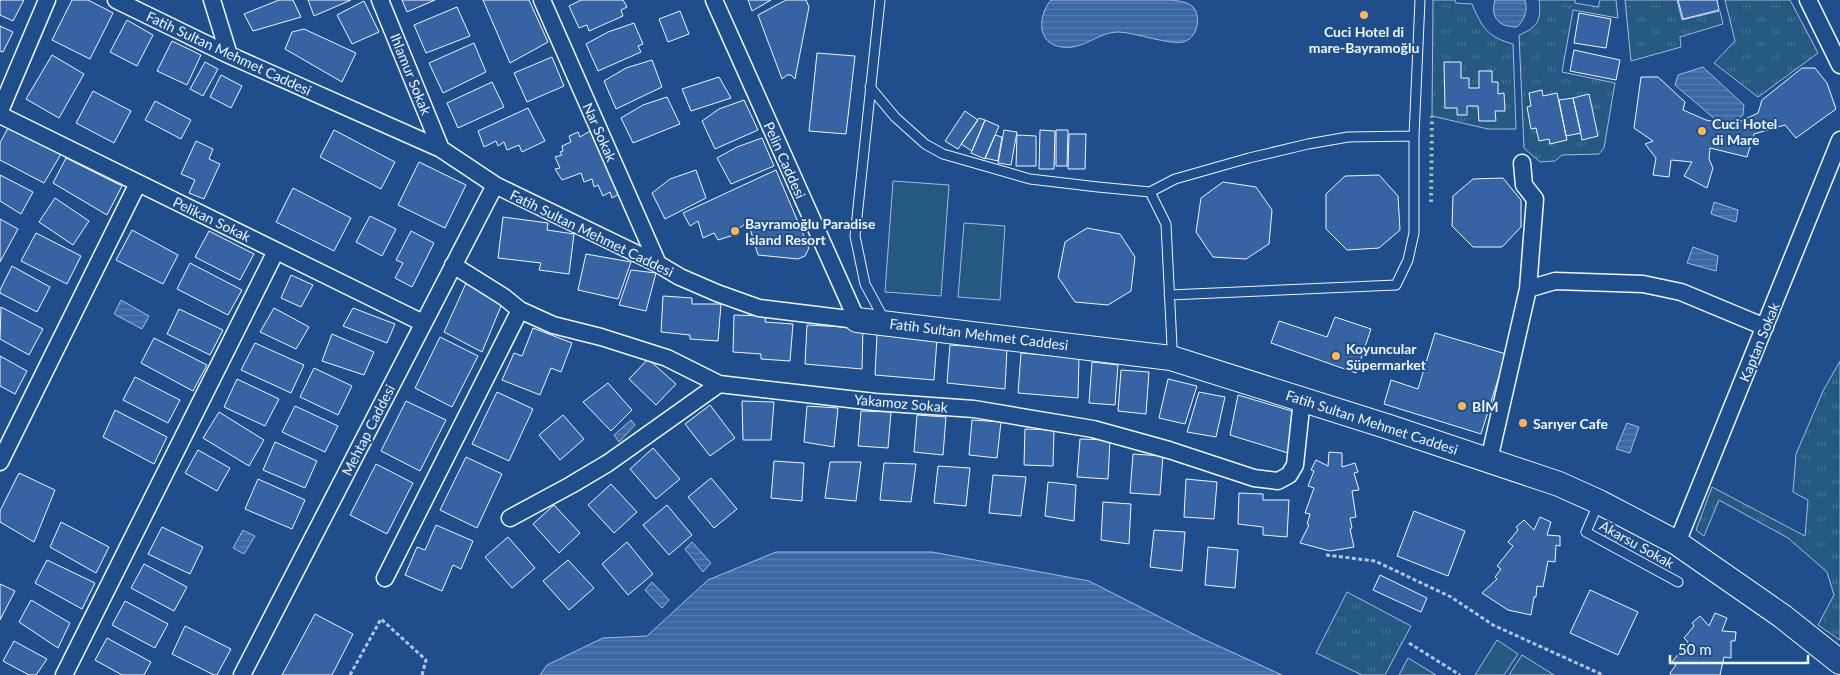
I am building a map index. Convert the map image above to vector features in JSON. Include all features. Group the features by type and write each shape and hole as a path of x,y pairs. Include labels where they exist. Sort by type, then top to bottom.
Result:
{"street":[{"path":"0,113 47,0"},
{"name":"Fatih Sultan Mehmet Caddesi","path":"116,0 229,55 441,149 494,185 658,264 680,277 759,308 1171,358 1559,484 1599,502 1677,543 1782,616 1840,662"},
{"path":"212,0 229,55"},
{"name":"Ihlamur Sokak","path":"380,0 441,149"},
{"name":"Nar Sokak","path":"542,0 658,264"},
{"name":"Pelin Caddesi","path":"714,0 857,320"},
{"path":"1808,0 1840,65"},
{"name":"Pelikan Sokak","path":"0,113 423,323"},
{"name":"Kaptan Sokak","path":"1677,543 1840,140"},
{"path":"1489,460 1528,288 1535,199 1524,185 1522,163"},
{"path":"0,462 138,183"},
{"name":"Mehtap Caddesi","path":"242,675 494,185"},
{"path":"64,675 276,251"},
{"name":"Yakamoz Sokak","path":"453,265 504,297 520,310 552,326 601,337 667,358 719,384 875,402 974,409 1084,428 1170,450 1254,478 1278,482 1290,475 1295,465 1302,399"},
{"path":"1528,288 1555,281 1643,284 1681,292 1765,327"},
{"path":"385,578 520,310"},
{"path":"510,518 608,463 719,384"}],"lane":[{"path":"880,0 855,236 865,284 886,323"},
{"path":"1170,295 1396,286 1408,260 1414,233 1414,136 1420,0"},
{"path":"870,87 896,117 925,144 943,154 1030,179 1150,192 1175,179 1308,144 1348,137 1414,136"},
{"path":"1150,192 1166,224 1171,358"},
{"name":"Akarsu Sokak","path":"1599,502 1586,532 1678,582"}],"path":[{"path":"1326,555 1375,561 1451,598 1493,625 1603,675"},
{"path":"350,675 381,619 426,660 422,675"},
{"path":"1409,643 1460,675"}],"green space":[{"path":"1433,0 1455,0 1456,3 1472,4 1486,30 1497,38 1513,44 1516,129 1488,129 1432,116"},
{"path":"1539,0 1575,0 1575,3 1598,7 1600,0 1616,0 1618,18 1573,10 1562,72 1615,83 1604,148 1599,154 1562,155 1555,161 1540,162 1524,148 1519,35 1530,29 1537,22 1540,13"},
{"path":"1625,0 1677,0 1682,20 1720,11 1723,24 1680,37 1681,47 1631,61"},
{"path":"1725,0 1790,0 1818,53 1758,97 1714,63 1735,41"},
{"path":"893,181 949,185 941,296 885,292"},
{"path":"964,223 1005,226 1000,300 958,297"},
{"path":"1840,361 1840,640 1818,625 1834,595 1827,572 1788,538 1719,500 1704,536 1696,530 1712,487 1805,536 1808,500 1793,492 1796,454 1823,391"},
{"path":"1347,592 1411,626 1385,675 1362,675 1316,653"},
{"path":"1497,640 1518,654 1504,675 1475,675"},
{"path":"1522,655 1554,675 1509,675"},
{"path":"1408,658 1436,675 1399,675"}],"shaded area":[{"path":"1051,0 1180,1 1191,5 1196,11 1197,27 1192,37 1183,42 1170,42 1119,32 1104,35 1078,46 1062,47 1047,41 1042,28 1044,13"},
{"path":"1495,0 1525,0 1525,15 1517,27 1505,25 1497,20 1494,12"},
{"path":"1703,67 1744,105 1743,115 1732,125 1716,120 1675,85 1678,75"},
{"path":"1714,202 1738,210 1736,222 1711,214"},
{"path":"1693,247 1718,256 1716,271 1687,263"},
{"path":"121,300 149,316 142,329 114,314"},
{"path":"631,420 635,425 619,442 614,435"},
{"path":"1627,423 1639,427 1630,453 1616,449"},
{"path":"243,530 255,536 244,554 233,548"},
{"path":"692,542 711,563 703,572 685,549"},
{"path":"776,552 932,552 1089,581 1201,638 1282,675 540,675 547,665 603,638 647,636 708,580"},
{"path":"652,582 669,600 662,608 645,590"}],"building":[{"path":"0,0 24,0 13,21 0,15"},
{"path":"72,0 88,0 113,13 90,59 52,40"},
{"path":"279,0 293,0 301,17 253,31 244,14"},
{"path":"308,0 351,0 314,16"},
{"path":"402,0 435,0 407,12"},
{"path":"483,0 529,0 548,42 510,63"},
{"path":"581,0 623,0 627,7 621,10 623,16 589,31 587,25 579,28 569,6"},
{"path":"748,0 771,0 752,11"},
{"path":"786,0 806,0 809,7 795,79 791,75 787,75 782,79 758,15"},
{"path":"1678,0 1717,0 1719,10 1683,19"},
{"path":"364,1 379,32 352,44 337,15"},
{"path":"457,7 470,36 426,53 414,25"},
{"path":"680,11 689,34 668,42 659,19"},
{"path":"1579,13 1611,19 1606,48 1574,43"},
{"path":"127,20 153,35 137,66 110,52"},
{"path":"634,23 643,44 638,46 641,52 598,71 586,44 608,32"},
{"path":"0,26 13,32 3,52 0,51"},
{"path":"304,29 356,53 342,82 285,49 292,32"},
{"path":"172,41 201,55 187,85 157,71"},
{"path":"474,43 486,72 443,93 429,63"},
{"path":"1574,50 1620,60 1616,80 1570,71"},
{"path":"817,53 855,56 846,134 809,131"},
{"path":"52,55 84,74 59,118 26,99"},
{"path":"552,57 564,86 527,102 514,73"},
{"path":"652,60 662,87 616,109 604,81 626,68"},
{"path":"205,62 218,69 203,96 190,89"},
{"path":"1444,62 1461,62 1461,78 1469,78 1469,88 1479,88 1479,71 1492,71 1492,82 1498,82 1498,94 1504,93 1505,111 1495,111 1496,121 1479,121 1478,106 1467,106 1467,115 1457,115 1457,108 1445,108"},
{"name":"Cuci Hotel di Mare","path":"1802,68 1815,68 1827,83 1836,109 1796,138 1785,125 1754,134 1747,157 1710,148 1709,159 1713,168 1707,188 1684,176 1692,162 1671,160 1669,177 1653,175 1656,158 1645,144 1653,141 1634,128 1641,77 1658,77 1685,102 1683,110 1706,120 1732,125 1758,113 1762,100"},
{"path":"221,75 242,86 231,108 210,97"},
{"path":"719,77 731,98 691,111 682,89"},
{"path":"492,82 504,107 458,128 447,103"},
{"path":"1542,90 1543,96 1557,93 1567,140 1550,144 1549,139 1539,141 1536,128 1531,129 1527,107 1531,106 1529,93"},
{"path":"93,91 131,111 114,143 76,123"},
{"path":"1589,94 1598,136 1582,140 1573,98"},
{"path":"667,97 680,124 633,143 621,118 643,105"},
{"path":"1573,98 1581,133 1566,136 1559,100"},
{"path":"744,100 758,130 715,149 702,121 719,109"},
{"path":"155,101 191,120 181,139 145,120"},
{"path":"528,108 545,141 522,152 519,145 507,150 504,142 498,146 496,141 484,147 478,131"},
{"path":"965,111 978,120 958,149 945,141"},
{"path":"979,118 985,120 972,151 961,144"},
{"path":"985,120 999,126 985,159 971,153"},
{"path":"8,128 61,154 44,183 0,160 0,143"},
{"path":"334,130 395,162 381,189 320,157"},
{"path":"1004,130 1017,132 1011,165 998,163"},
{"path":"1040,130 1055,131 1054,169 1039,169"},
{"path":"1056,130 1068,130 1067,166 1056,166"},
{"path":"590,131 619,194 612,198 610,192 603,196 598,185 594,187 592,179 584,182 581,173 562,180 555,169 560,168 555,157 562,155 560,152 563,151 562,146 571,142 569,136 578,132 580,137"},
{"path":"1069,134 1086,134 1085,169 1068,169"},
{"path":"995,135 1002,137 998,161 985,158"},
{"path":"1017,135 1036,136 1036,166 1016,166"},
{"path":"762,138 774,166 731,184 717,158 737,147"},
{"path":"196,141 213,149 209,159 220,164 204,199 189,193 195,180 181,174"},
{"path":"66,158 122,186 107,215 53,183"},
{"path":"419,162 466,185 445,228 398,205"},
{"path":"696,170 706,198 665,219 652,193 670,179"},
{"path":"776,170 809,248 805,256 798,259 758,255 748,222 735,231 737,234 718,240 714,233 703,238 698,221 690,226 683,213"},
{"path":"0,175 33,192 21,214 0,201"},
{"path":"1379,175 1398,196 1400,230 1379,248 1347,250 1326,229 1326,194 1345,176"},
{"path":"1503,178 1521,200 1521,227 1502,247 1473,247 1452,226 1453,196 1473,179"},
{"path":"1223,182 1256,187 1272,210 1269,244 1246,259 1213,257 1196,232 1201,198"},
{"path":"293,188 351,218 334,251 276,222"},
{"path":"55,198 89,221 73,245 39,222"},
{"path":"370,216 396,229 382,256 356,242"},
{"path":"503,217 548,223 547,230 574,234 569,274 539,270 541,263 498,258"},
{"path":"0,219 18,229 0,262"},
{"path":"1087,228 1120,234 1135,257 1131,291 1108,305 1075,302 1058,277 1065,242"},
{"path":"132,230 178,255 163,284 116,260"},
{"path":"209,231 254,254 240,280 195,257"},
{"path":"411,231 434,243 412,287 395,278 403,263 396,260"},
{"path":"36,233 81,256 67,284 21,261"},
{"path":"586,254 631,262 618,299 578,290"},
{"path":"190,263 242,290 228,315 177,289"},
{"path":"12,266 50,287 37,312 0,293"},
{"path":"631,270 656,273 646,311 619,305"},
{"path":"291,275 313,285 301,307 281,298"},
{"path":"467,281 504,299 482,352 444,332"},
{"path":"663,296 692,298 692,304 721,304 718,341 690,339 690,335 661,332"},
{"path":"1,307 43,329 29,355 0,339"},
{"path":"274,308 309,327 296,349 260,332"},
{"path":"353,308 395,324 387,343 343,326"},
{"path":"179,309 223,330 210,355 167,334"},
{"path":"734,315 766,316 765,322 793,324 790,361 761,359 761,354 733,352"},
{"path":"1335,317 1371,329 1356,373 1271,343 1279,321 1327,337"},
{"path":"807,325 863,328 862,369 805,364"},
{"path":"533,328 572,343 561,372 551,368 540,395 502,380 514,353 522,356"},
{"path":"1435,333 1506,354 1481,434 1384,404 1391,380 1418,389"},
{"path":"332,334 374,352 364,375 322,361"},
{"path":"877,335 937,339 934,380 875,375"},
{"path":"440,337 478,356 452,407 415,388"},
{"path":"154,338 207,365 193,391 141,363"},
{"path":"255,343 304,365 291,393 241,370"},
{"path":"950,345 1007,349 1005,389 947,383"},
{"path":"1021,353 1079,358 1078,398 1018,393"},
{"path":"0,356 27,371 15,394 0,386"},
{"path":"648,359 676,384 656,405 629,379"},
{"path":"1092,362 1118,365 1115,405 1089,403"},
{"path":"314,368 352,386 338,415 300,397"},
{"path":"1121,370 1149,372 1146,414 1118,411"},
{"path":"135,377 180,400 168,423 123,400"},
{"path":"237,379 279,399 265,426 224,407"},
{"path":"1168,379 1197,386 1185,424 1159,418"},
{"path":"608,383 632,410 611,431 583,402"},
{"path":"497,392 533,409 509,461 472,444"},
{"path":"1199,392 1225,397 1216,437 1187,432"},
{"path":"1238,395 1295,412 1288,453 1230,435"},
{"path":"406,401 446,420 420,471 381,451"},
{"path":"742,401 774,402 771,440 743,440"},
{"path":"710,405 735,438 710,456 685,424"},
{"path":"295,406 338,426 325,452 282,432"},
{"path":"807,406 838,408 834,447 804,442"},
{"path":"115,410 167,437 154,464 103,437"},
{"path":"861,411 891,412 888,448 858,446"},
{"path":"219,412 264,440 249,466 203,438"},
{"path":"563,415 584,439 560,460 539,435"},
{"path":"917,415 946,417 943,455 914,452"},
{"path":"972,420 1001,422 997,458 969,455"},
{"path":"1025,429 1054,430 1053,466 1024,465"},
{"path":"1080,439 1110,440 1108,479 1077,477"},
{"path":"275,442 317,461 305,488 263,470"},
{"path":"653,448 680,479 656,499 630,469"},
{"path":"198,450 230,468 217,491 185,473"},
{"path":"1329,452 1342,453 1342,467 1355,463 1358,472 1354,473 1359,490 1352,491 1356,517 1350,518 1352,528 1350,529 1354,547 1330,551 1300,543 1309,525 1307,524 1310,514 1305,513 1314,488 1308,486 1314,471 1311,470 1316,460 1328,466"},
{"path":"1133,454 1163,456 1160,495 1130,493"},
{"path":"466,457 502,474 477,528 440,510"},
{"path":"774,461 804,463 802,501 771,498"},
{"path":"830,462 861,462 856,501 825,498"},
{"path":"884,463 916,464 911,502 880,500"},
{"path":"376,464 413,483 387,534 350,515"},
{"path":"938,466 970,468 966,506 934,503"},
{"path":"19,473 55,490 34,542 0,522 0,511"},
{"path":"993,475 1026,477 1021,516 989,513"},
{"path":"711,478 737,509 714,528 688,497"},
{"path":"258,479 305,500 292,529 245,509"},
{"path":"1186,479 1217,482 1214,519 1184,517"},
{"path":"1048,482 1076,485 1074,521 1045,516"},
{"path":"611,484 637,512 614,533 588,505"},
{"path":"1239,493 1263,494 1263,500 1289,500 1287,537 1263,535 1263,527 1238,524"},
{"path":"1103,502 1131,504 1129,544 1101,540"},
{"path":"554,505 580,533 559,553 533,524"},
{"path":"667,505 692,535 669,555 643,525"},
{"path":"1414,511 1465,531 1448,576 1397,556"},
{"path":"1540,517 1551,522 1547,535 1560,536 1560,546 1556,545 1555,562 1548,561 1543,587 1537,586 1531,615 1508,610 1482,593 1497,579 1495,577 1501,569 1497,566 1513,546 1508,542 1518,530 1516,527 1524,520 1534,530"},
{"path":"61,522 109,547 96,573 50,547"},
{"path":"436,525 473,541 461,569 453,565 442,591 405,575 417,547 425,550"},
{"path":"162,527 203,547 190,574 148,554"},
{"path":"1610,527 1621,532 1615,544 1604,538"},
{"path":"1154,530 1185,532 1182,571 1150,567"},
{"path":"508,537 535,568 512,588 485,557"},
{"path":"627,542 653,574 628,595 602,564"},
{"path":"1208,547 1238,550 1235,588 1205,585"},
{"path":"47,560 95,583 82,609 35,583"},
{"path":"568,560 594,588 569,610 543,581"},
{"path":"144,564 187,587 174,611 131,588"},
{"path":"1380,575 1427,598 1421,612 1373,590"},
{"path":"0,584 15,591 0,620"},
{"path":"1590,590 1638,612 1618,655 1570,633"},
{"path":"31,600 70,623 58,648 19,622"},
{"path":"125,601 168,624 155,648 112,625"},
{"path":"1715,613 1727,618 1722,631 1736,632 1735,641 1731,641 1731,658 1724,657 1720,675 1671,675 1670,673 1676,665 1672,662 1688,642 1684,638 1694,626 1692,623 1700,616 1709,626"},
{"path":"315,614 353,634 332,675 282,675"},
{"path":"185,626 231,649 217,675 172,654"},
{"path":"107,638 151,662 144,675 122,675 95,660"},
{"path":"14,641 47,659 36,675 29,675 3,661"}],"hedge":[{"path":"1431,202 1432,116"}],"place":[{"name":"Cuci Hotel di mare-Bayramoğlu","path":"1364,15"},
{"name":"Cuci Hotel di Mare","path":"1702,131"},
{"name":"Bayramoğlu Paradise İsland Resort","path":"735,231"},
{"name":"Koyuncular Süpermarket","path":"1336,356"},
{"name":"BİM","path":"1462,406"},
{"name":"Sarıyer Cafe","path":"1523,423"}]}
